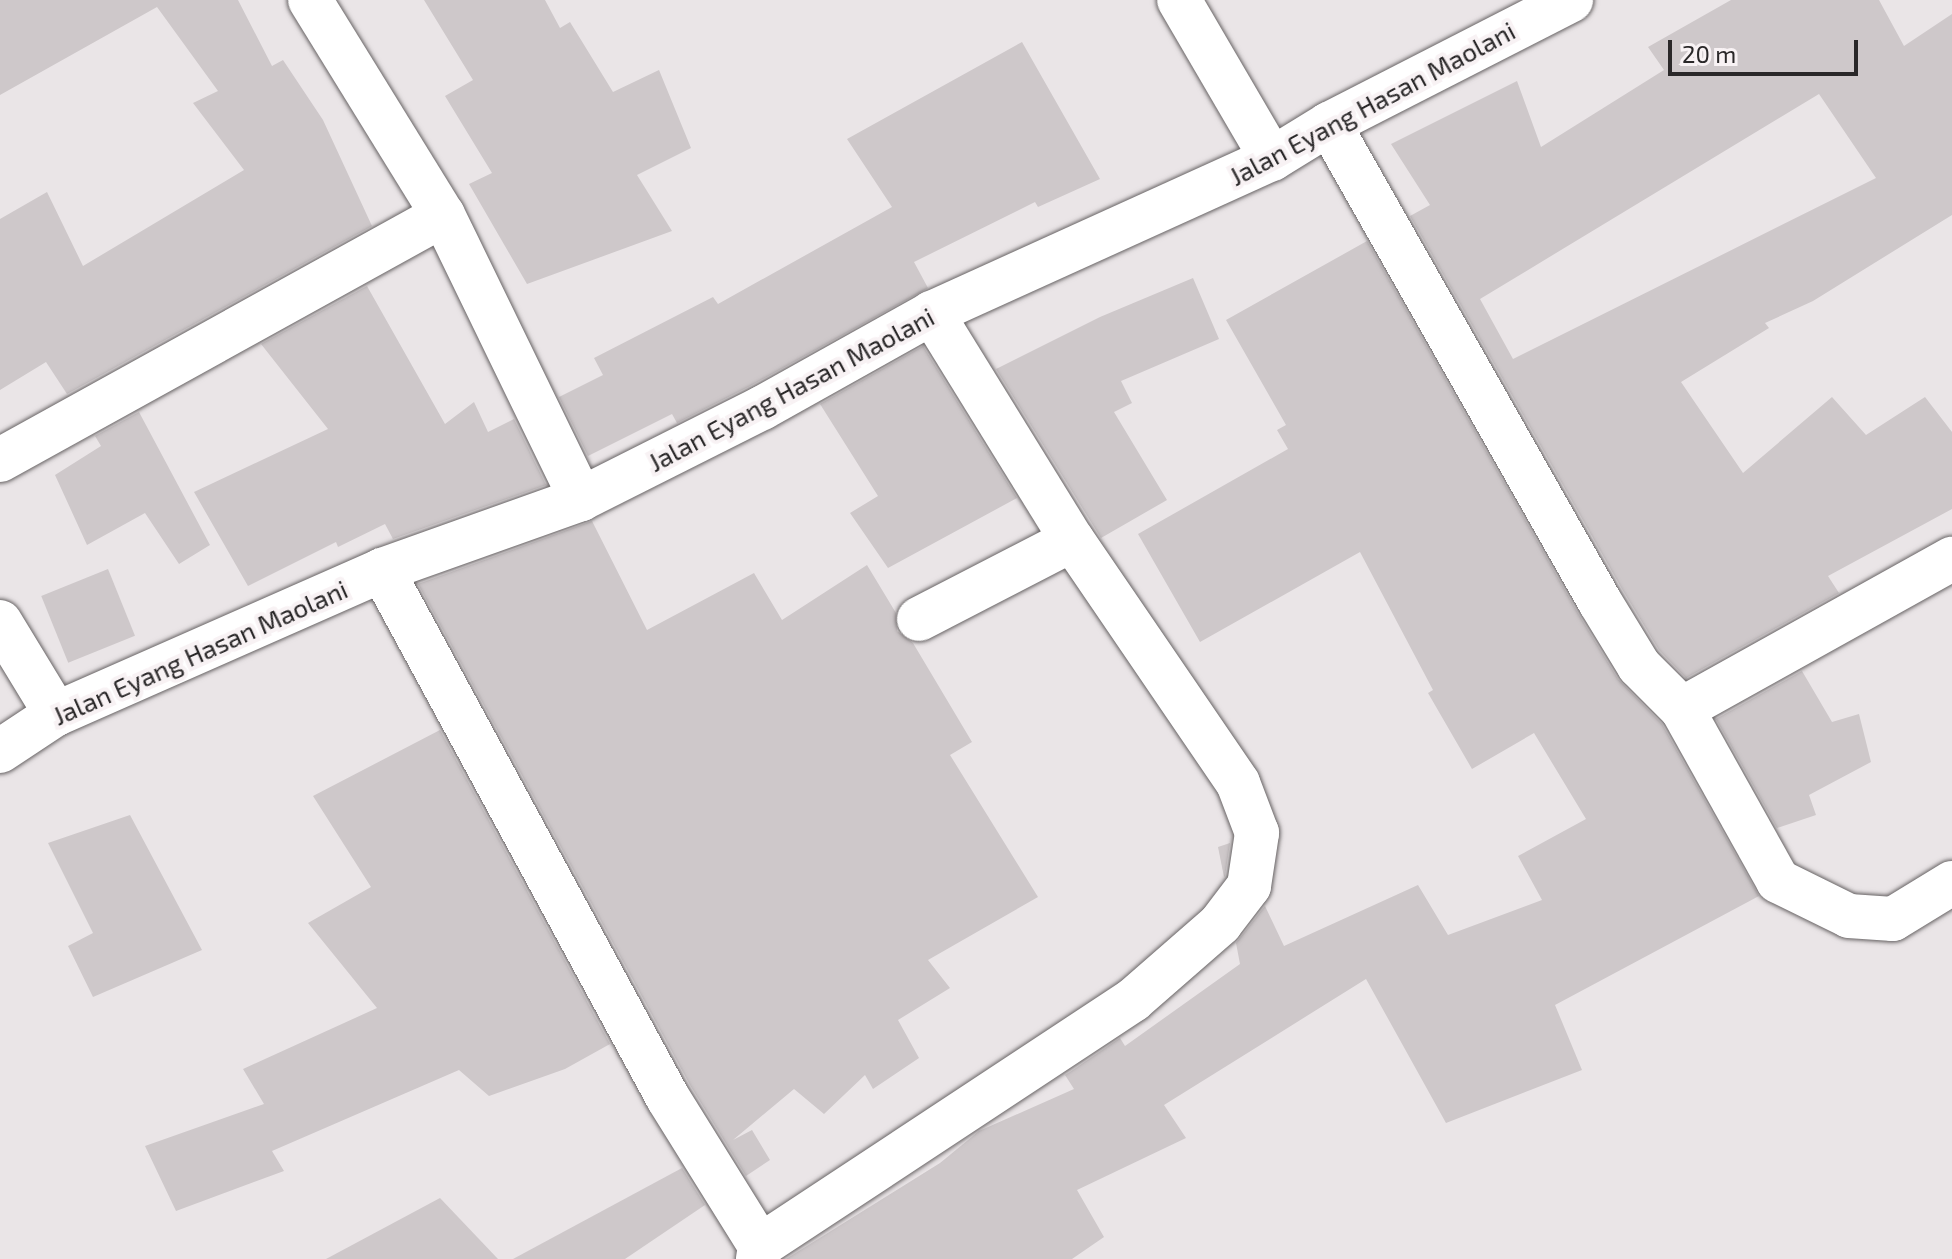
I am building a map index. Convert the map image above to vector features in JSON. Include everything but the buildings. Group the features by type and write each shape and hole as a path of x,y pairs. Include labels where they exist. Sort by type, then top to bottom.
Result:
{"street":[{"path":"310,0 443,215 581,499"},
{"path":"1179,0 1272,159"},
{"name":"Jalan Eyang Hasan Maolani","path":"0,751 56,714 382,570 581,499 762,408 932,313 1272,159 1329,124 1571,0"},
{"path":"1329,124 1600,602 1639,666 1682,709 1778,881 1849,916 1893,919 1952,883"},
{"path":"0,460 443,215"},
{"path":"382,570 668,1098 759,1252 1133,1000 1220,924 1249,886 1257,833 1238,783 1072,540 932,313"},
{"path":"919,619 1072,540"},
{"path":"1682,709 1952,559"},
{"path":"0,622 56,714"}]}
